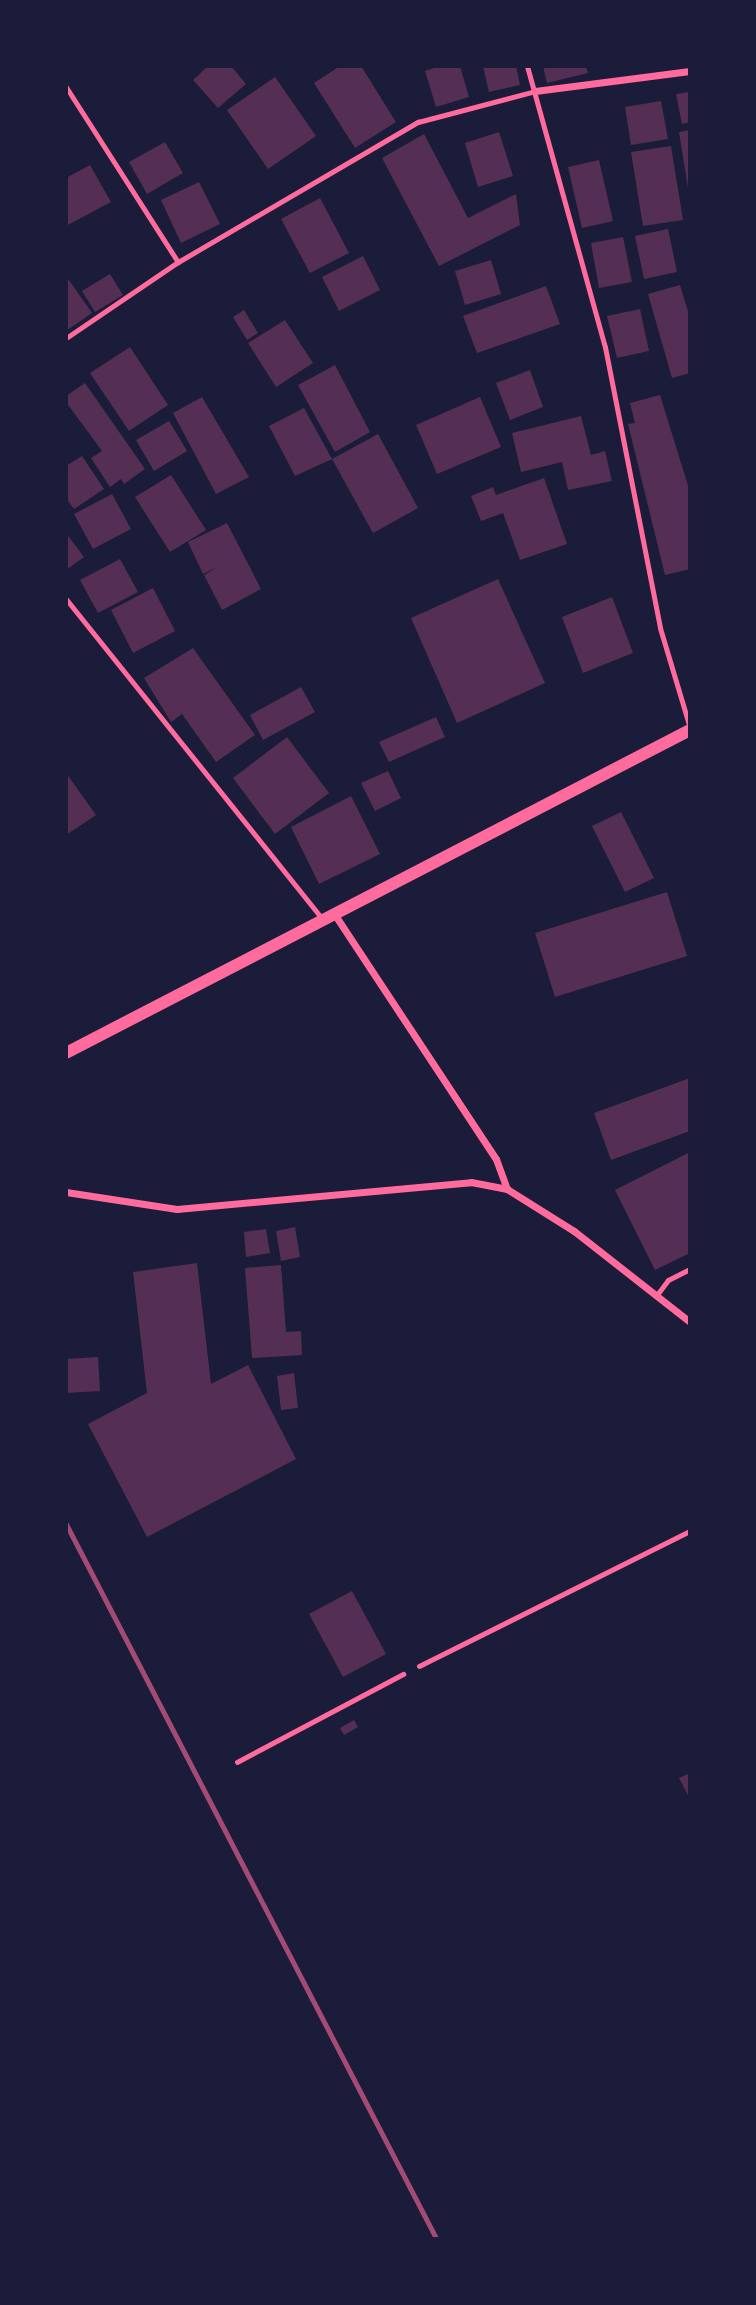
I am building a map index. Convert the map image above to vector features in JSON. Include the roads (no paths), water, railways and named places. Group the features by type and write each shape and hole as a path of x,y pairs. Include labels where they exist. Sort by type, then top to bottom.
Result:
{"street":[{"path":"535,91 690,71"},
{"path":"66,1053 690,729"},
{"path":"329,918 496,1159 507,1189"},
{"path":"66,1192 177,1209 471,1182 507,1189 574,1231 690,1322"}],"lane":[{"path":"527,66 605,347 660,628 690,729"},
{"path":"66,87 178,262"},
{"path":"66,338 178,262 418,122 535,91"},
{"path":"66,599 329,918"},
{"path":"656,1296 668,1280 690,1269"},
{"path":"419,1666 690,1531"}],"railway":[{"path":"66,1524 436,2238"}]}
